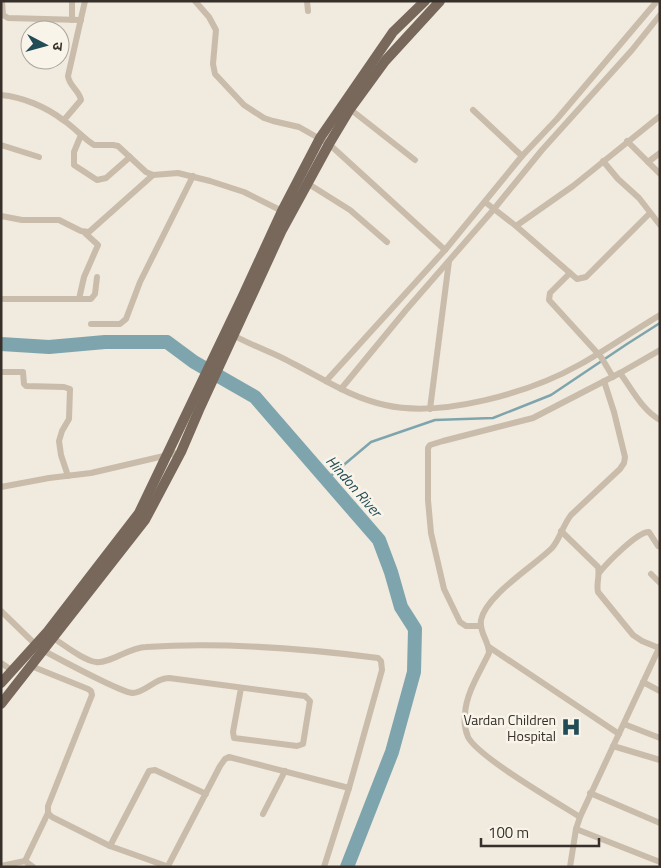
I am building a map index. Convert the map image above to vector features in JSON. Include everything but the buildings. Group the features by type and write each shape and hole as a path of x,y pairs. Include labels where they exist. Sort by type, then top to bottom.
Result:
{"main road":[{"path":"273,241 282,211 393,32 425,1"},
{"path":"1,683 53,638 145,520 162,478 168,455 195,408 273,241 307,183 324,141 385,61 440,1"},
{"path":"1,704 31,666 40,648 181,452 195,408"}],"street":[{"path":"2,1 3,15 8,18 81,20"},
{"path":"72,1 72,20"},
{"path":"64,120 81,100 79,94 68,81 68,76 85,1"},
{"path":"195,1 209,17 216,30 214,70 217,78 244,105 258,115 273,122 299,127 324,141 445,250"},
{"path":"307,1 308,11"},
{"path":"333,385 445,250 542,150 657,1"},
{"path":"333,385 450,260 522,156 563,121 632,50 660,15"},
{"path":"1,95 22,99 38,105 64,120 94,145 118,146 146,172 153,175 178,173 193,176 244,192 282,211"},
{"path":"350,109 415,160"},
{"path":"473,110 522,156"},
{"path":"516,226 573,186 660,116"},
{"path":"81,135 73,157 74,165 97,180 106,178 130,157"},
{"path":"627,141 660,174"},
{"path":"1,144 39,157"},
{"path":"648,162 660,153"},
{"path":"603,161 618,179 639,198 660,225"},
{"path":"86,233 101,222 153,175"},
{"path":"91,324 120,324 126,319 140,282 193,176"},
{"path":"307,183 350,210 387,242"},
{"path":"489,206 516,226 577,279 586,277 650,213"},
{"path":"1,216 22,220 59,220 86,233 97,242 98,248 84,277 79,299"},
{"path":"430,409 450,260"},
{"path":"570,273 550,294 549,300 599,355 611,374"},
{"path":"1,299 91,299 97,278"},
{"path":"230,335 290,361 360,398 386,406 420,410 478,403 562,374 599,355 660,315"},
{"path":"480,626 466,626 460,622 444,589 430,533 428,448 430,445 443,441 508,426 533,418 604,381 611,374 620,373 660,350"},
{"path":"1,372 23,372 24,384 26,386 64,387 70,389 69,419 60,436 59,446 68,476"},
{"path":"620,373 642,404 660,420"},
{"path":"604,381 625,457 624,463 620,469 570,514 553,547 500,592 486,608 480,626 483,638 489,647 619,734"},
{"path":"1,487 91,473 181,452"},
{"path":"561,530 598,568 597,587 633,635 642,641 659,647 580,817 570,867"},
{"path":"599,573 614,557 643,533 649,532 658,546"},
{"path":"651,574 660,583"},
{"path":"1,611 40,648 127,692 133,693 165,678 241,688 308,698 310,701 303,744 297,746 234,738 233,732 241,688"},
{"path":"53,638 94,662 103,661 144,647 187,646 272,647 378,658 381,661 382,670 349,788 324,867"},
{"path":"489,647 489,653 467,702 465,728 468,736 474,745 502,767 580,817"},
{"path":"1,663 13,671"},
{"path":"25,861 48,813 48,806 92,695 88,689 31,666"},
{"path":"643,682 660,691"},
{"path":"624,724 660,738"},
{"path":"613,746 660,760"},
{"path":"48,813 52,817 110,846 169,866 220,766 229,757 349,788"},
{"path":"110,846 150,771 155,770 206,794"},
{"path":"262,814 285,771"},
{"path":"590,793 660,823"},
{"path":"576,830 660,862"},
{"path":"1,866 25,861 33,867"}],"waterway":[{"path":"327,479 371,442 435,420 493,418 551,395 660,323"},
{"name":"Hindon River","path":"1,344 49,347 105,342 167,342 194,362 255,397 379,540 401,607 415,629 414,672 392,752 347,867"}],"place":[{"name":"Vardan Children Hospital","path":"571,727"}]}
